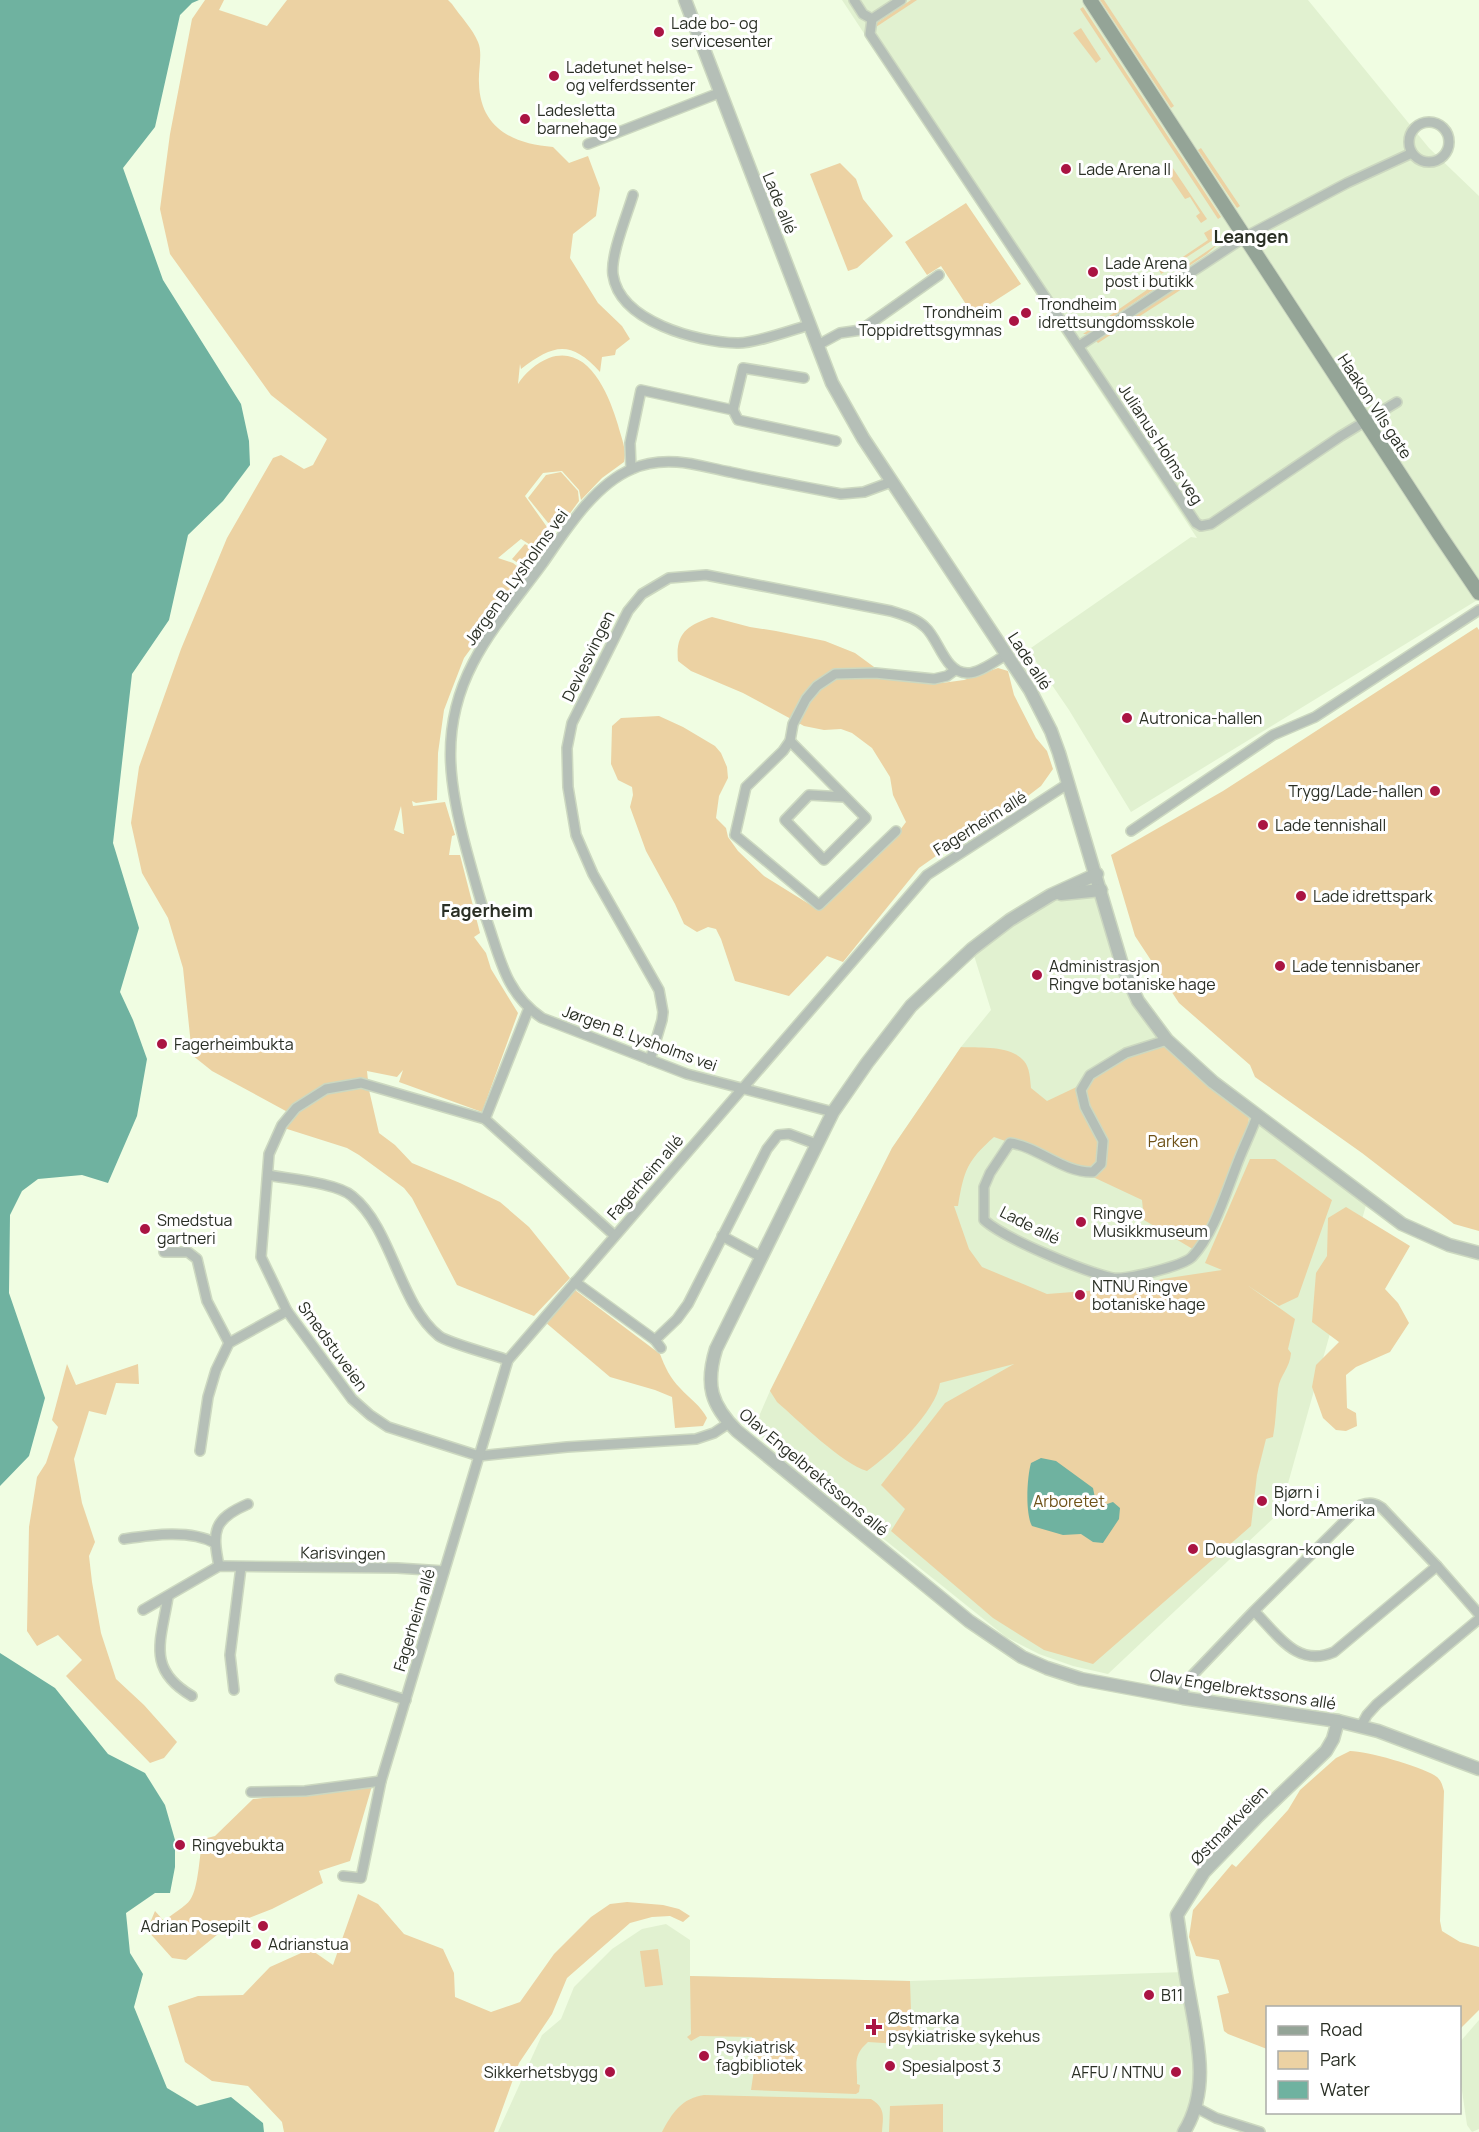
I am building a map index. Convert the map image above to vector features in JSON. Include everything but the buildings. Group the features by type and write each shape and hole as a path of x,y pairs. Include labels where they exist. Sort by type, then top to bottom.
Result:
{"main road":[{"name":"Haakon VIIs gate","path":"1090,0 1479,592"}],"street":[{"name":"Lade allé","path":"685,0 832,382 863,438 1006,655 1040,708 1051,731 1097,874 1123,968 1138,1001 1167,1040 1213,1083 1402,1224 1449,1245 1479,1253"},
{"path":"854,0 863,14 872,19 901,0"},
{"name":"Julianus Holms veg","path":"872,19 870,34 1192,518 1201,526 1211,524 1365,421"},
{"path":"588,144 719,93"},
{"path":"1429,122 1435,123 1446,131 1449,144 1438,160 1432,162 1421,160 1412,153 1409,147 1410,135 1418,126 1429,122"},
{"path":"1079,346 1245,237 1347,183 1412,153"},
{"path":"633,195 612,272 615,286 630,307 640,315 677,331 705,339 740,344 809,325"},
{"path":"818,345 840,333 861,330 939,275"},
{"path":"804,378 743,368 733,410 738,420 836,441"},
{"path":"631,469 630,443 642,390 733,410"},
{"path":"1365,421 1397,402"},
{"name":"Jørgen B. Lysholms vei","path":"833,1112 687,1074 542,1018 529,1008 518,996 498,959 457,815 451,785 449,754 452,722 460,691 492,632 596,494 616,477 648,464 677,462 841,494 864,492 891,482"},
{"name":"Devlesvingen","path":"650,1059 662,1020 659,990 593,874 576,835 568,787 567,748 572,723 599,666 635,601 653,585 669,578 706,576 891,610 910,617 926,627 955,670"},
{"path":"1131,831 1273,735 1315,717 1479,610"},
{"path":"896,831 819,905 735,835 746,787 783,751 790,741 793,724 806,699 817,686 835,674 875,673 934,679 947,676 955,670 970,673 1006,655"},
{"path":"790,741 866,818 824,860 784,820 809,795 844,797"},
{"name":"Fagerheim allé","path":"343,1876 361,1878 381,1781 508,1360 927,875 1069,783"},
{"name":"Olav Engelbrektssons allé","path":"1097,874 1051,895 1010,920 972,949 911,1006 867,1064 833,1112 720,1339 712,1360 710,1374 713,1400 718,1411 729,1423 969,1621 1022,1657 1062,1674 1183,1698 1361,1726 1479,1769"},
{"name":"Olav Engelbrektssons allé","path":"1051,895 1101,890"},
{"path":"529,1008 484,1119 614,1235"},
{"name":"Lade allé","path":"1167,1040 1126,1053 1090,1075 1081,1090 1085,1107 1103,1141 1101,1164 1093,1172 1079,1172 1045,1155 1010,1143 990,1173 984,1187 984,1220 995,1229 1067,1262 1115,1278 1175,1266 1190,1259 1201,1245 1224,1198 1257,1116"},
{"name":"Smedstuveien","path":"484,1119 361,1083 326,1089 296,1108 282,1125 269,1154 261,1257 287,1311 352,1400 388,1427 478,1456 696,1439 714,1433 729,1423"},
{"path":"575,1282 658,1344 688,1304 767,1149 778,1135 789,1134 816,1144"},
{"path":"268,1175 336,1188 352,1195 370,1216 421,1316 440,1337 508,1360"},
{"path":"722,1236 761,1257"},
{"path":"164,1252 188,1252 197,1259 207,1301 229,1342"},
{"path":"200,1451 208,1397 216,1370 229,1342 287,1311"},
{"path":"1183,1698 1184,1684 1254,1611 1361,1505 1366,1503 1376,1504 1382,1508 1479,1614"},
{"path":"143,1610 219,1566 215,1543 221,1521 230,1512 249,1504"},
{"path":"124,1539 169,1534 207,1538 215,1543"},
{"name":"Karisvingen","path":"219,1566 397,1568 444,1571"},
{"path":"1254,1611 1293,1650 1306,1656 1321,1657 1334,1652 1437,1566"},
{"path":"234,1690 230,1655 241,1567"},
{"path":"168,1597 160,1644 160,1661 164,1673 192,1696"},
{"path":"1361,1726 1377,1704 1479,1619"},
{"path":"340,1679 406,1700"},
{"name":"Østmarkveien","path":"1184,2132 1195,2107 1201,2073 1199,2047 1177,1915 1204,1872 1326,1751 1333,1739 1338,1721"},
{"path":"251,1792 305,1791 381,1781"},
{"path":"1195,2107 1216,2118 1260,2132"}],"shaded area":[{"path":"842,0 1308,0 1429,148 1479,196 1479,599 1131,812 1069,710 1028,650 1191,537 1197,538"},
{"name":"NTNU Ringve botaniske hage","path":"1101,890 1123,968 1167,1040 1368,1198 1280,1512 1108,1674 1073,1666 1039,1654 1006,1637 855,1516 820,1482 753,1430 770,1391 892,1148 961,1047 991,1010 972,949 1051,895"},
{"name":"Østmarka psykiatriske sykehus","path":"666,1924 690,1940 690,1976 910,1981 1185,1972 1201,2073 1184,2132 498,2132 542,2035 561,2019 574,1987 612,1949 642,1929"},
{"path":"1479,2020 1479,2129 1472,2132 1467,2125 1461,2084 1461,2041"}],"green space":[{"path":"205,0 224,0 219,10 267,26 287,0 448,0 470,27 478,42 481,99 485,112 492,122 512,137 553,147 569,163 588,156 600,188 596,216 573,234 570,258 598,303 622,326 630,339 616,350 615,355 602,357 600,372 580,354 561,349 543,355 521,369 520,364 518,384 531,369 549,358 563,356 575,358 586,365 603,387 609,400 623,443 624,462 602,478 581,500 579,490 562,471 543,473 525,496 547,527 532,546 521,539 498,558 513,563 526,573 464,658 444,710 438,753 437,800 416,803 412,801 413,806 445,802 455,835 452,836 449,855 460,855 480,933 474,937 486,953 491,969 518,1013 482,1112 399,1082 403,1070 397,1077 367,1071 379,1133 395,1145 412,1163 500,1202 529,1227 570,1278 534,1316 457,1285 412,1198 404,1188 347,1148 284,1128 295,1116 212,1071 192,1055 183,968 168,918 142,873 131,823 139,767 181,649 227,538 273,458 281,455 304,469 313,465 327,439 271,395 170,254 160,209 170,134 192,19","holes":["401,806 404,834 394,830"]},
{"path":"911,0 917,0 876,27 877,23"},
{"path":"1100,0 1104,0 1174,106 1171,108"},
{"path":"1083,7 1221,217 1218,219 1080,9"},
{"path":"1081,28 1101,59 1096,63 1073,33"},
{"path":"1201,148 1240,206 1237,208 1198,150"},
{"path":"840,163 856,179 863,199 893,236 857,268 848,271 810,174"},
{"path":"1172,167 1207,219 1201,223 1196,216 1200,213 1190,197 1185,199 1166,171"},
{"path":"966,203 1021,284 973,315 941,266 927,275 905,242"},
{"path":"1211,229 1219,236 1161,274 1157,265 1162,271 1208,240 1204,233"},
{"path":"1219,243 1207,254 1171,278 1169,277"},
{"path":"1154,285 1156,288 1087,334 1083,334"},
{"path":"1177,288 1182,289 1098,343 1096,341"},
{"path":"561,472 578,491 579,501 560,527 549,524 528,498 546,475"},
{"path":"525,544 540,554 528,570 512,559"},
{"path":"712,617 750,627 825,641 855,653 885,675 913,682 942,683 964,680 998,668 1008,671 1014,695 1036,738 1047,751 1053,769 1041,786 1003,815 973,830 919,868 843,962 827,956 789,996 735,981 716,929 708,927 697,932 684,924 646,851 630,807 632,787 618,780 611,764 612,726 621,718 659,716 715,746 727,767 728,778 719,796 716,818 726,828 728,837 738,851 764,876 817,908 894,838 906,822 893,795 890,777 872,748 852,733 841,729 824,730 804,726 743,693 691,671 678,661 681,637 696,623"},
{"name":"Lade idrettspark","path":"1477,627 1479,630 1479,1231 1454,1224 1362,1153 1255,1077 1250,1065 1179,1003 1135,936 1111,855 1223,791"},
{"name":"Parken","path":"1163,1044 1192,1072 1249,1114 1248,1135 1196,1251 1144,1220 1142,1200 1093,1177 1104,1166 1107,1142 1088,1104 1087,1091 1091,1080 1111,1063"},
{"name":"NTNU Ringve botaniske hage","path":"961,1047 995,1048 1018,1056 1027,1067 1031,1088 1047,1101 1085,1083 1081,1090 1103,1141 1101,1164 1093,1172 994,1137 972,1160 962,1183 958,1206 954,1206 969,1249 982,1267 1047,1294 1138,1287 1162,1279 1222,1270 1205,1263 1250,1159 1275,1159 1332,1200 1298,1297 1279,1306 1247,1285 1295,1319 1288,1349 1291,1353 1290,1358 1278,1389 1273,1437 1266,1439 1257,1475 1251,1526 1093,1664 1044,1650 993,1618 891,1531 905,1509 881,1485 945,1403 1014,1364 940,1383 930,1407 911,1432 867,1471 845,1460 820,1441 777,1402 770,1391 892,1148"},
{"path":"1346,1207 1410,1246 1385,1289 1398,1303 1409,1323 1390,1352 1356,1367 1346,1375 1347,1408 1356,1413 1357,1426 1346,1431 1336,1430 1323,1418 1312,1387 1316,1365 1339,1342 1312,1322 1316,1273 1327,1256 1328,1218"},
{"path":"575,1290 660,1354 673,1380 707,1418 703,1426 675,1428 672,1397 610,1377 545,1322"},
{"path":"67,1364 76,1385 138,1364 139,1384 116,1383 106,1415 89,1411 74,1459 82,1503 95,1542 89,1556 101,1633 116,1679 144,1705 177,1742 164,1758 150,1763 66,1676 82,1660 58,1635 37,1646 27,1631 29,1527 37,1477 46,1463 58,1427 52,1420"},
{"path":"1350,1751 1368,1753 1427,1771 1441,1782 1444,1791 1440,1921 1442,1931 1460,1942 1479,1947 1479,2010 1461,2028 1461,2006 1266,2006 1266,2049 1224,2031 1217,1996 1229,1993 1219,1960 1196,1956 1189,1937 1193,1910 1232,1864 1236,1867 1288,1810 1300,1790 1336,1758"},
{"path":"372,1786 350,1861 319,1871 323,1883 272,1909 228,1926 186,1960 172,1958 147,1930 155,1911 164,1921 190,1900 197,1879 203,1839 215,1836 253,1799"},
{"path":"358,1894 378,1904 404,1934 443,1949 454,1973 455,1997 491,2012 520,2002 554,1954 591,1917 610,1904 627,1902 663,1905 679,1909 690,1916 683,1922 670,1916 652,1917 630,1923 567,1978 552,2014 519,2063 494,2132 284,2132 282,2122 248,2086 212,2081 185,2062 168,2006 198,1996 243,1995 270,1967 310,1949 333,1965"},
{"path":"658,1949 663,1985 645,1987 640,1951"},
{"path":"690,1976 910,1981 912,2041 899,2044 868,2042 857,2057 857,2084 860,2085 859,2092 856,2094 751,2090 755,2063 752,2037 700,2036 691,2041 687,2037 691,2034"},
{"path":"704,2095 871,2099 881,2109 882,2132 662,2132 678,2107 690,2099"},
{"path":"943,2104 943,2132 889,2132 890,2106"}],"water":[{"path":"0,0 199,0 192,3 180,15 155,127 123,168 163,280 241,404 249,441 250,465 223,501 188,535 169,620 132,674 113,843 139,928 120,992 147,1059 137,1116 108,1183 82,1175 38,1179 22,1191 10,1215 9,1293 45,1398 29,1456 0,1486"},
{"path":"1041,1458 1056,1461 1093,1488 1096,1503 1104,1505 1113,1502 1120,1508 1119,1519 1103,1543 1093,1542 1081,1534 1063,1535 1032,1526 1027,1495 1028,1477 1031,1463"},
{"path":"0,1653 55,1688 108,1754 145,1773 165,1805 175,1840 175,1867 170,1893 155,1893 126,1913 130,1953 143,1974 134,2007 167,2088 197,2106 231,2097 263,2123 264,2132 0,2132"}],"place":[{"name":"Lade bo- og servicesenter","path":"659,32"},
{"name":"Ladetunet helse- og velferdssenter","path":"554,76"},
{"name":"Ladesletta barnehage","path":"525,119"},
{"name":"Lade Arena II","path":"1066,169"},
{"name":"Lade Arena post i butikk","path":"1093,272"},
{"name":"Trondheim idrettsungdomsskole","path":"1026,313"},
{"name":"Trondheim Toppidrettsgymnas","path":"1014,321"},
{"name":"Autronica-hallen","path":"1127,718"},
{"name":"Trygg/Lade-hallen","path":"1435,791"},
{"name":"Lade tennishall","path":"1263,825"},
{"name":"Lade idrettspark","path":"1301,896"},
{"name":"Lade tennisbaner","path":"1280,966"},
{"name":"Administrasjon Ringve botaniske hage","path":"1037,975"},
{"name":"Fagerheimbukta","path":"162,1044"},
{"name":"Ringve Musikkmuseum","path":"1081,1222"},
{"name":"Smedstua gartneri","path":"145,1229"},
{"name":"NTNU Ringve botaniske hage","path":"1080,1295"},
{"name":"Bjørn i Nord-Amerika","path":"1262,1501"},
{"name":"Douglasgran-kongle","path":"1193,1549"},
{"name":"Ringvebukta","path":"180,1845"},
{"name":"Adrian Posepilt","path":"263,1926"},
{"name":"Adrianstua","path":"256,1944"},
{"name":"B11","path":"1149,1995"},
{"name":"Østmarka psykiatriske sykehus","path":"874,2027"},
{"name":"Psykiatrisk fagbibliotek","path":"704,2056"},
{"name":"Spesialpost 3","path":"890,2066"},
{"name":"Sikkerhetsbygg","path":"610,2072"},
{"name":"AFFU / NTNU","path":"1176,2072"}],"district":[{"name":"Leangen","path":"1251,237"},
{"name":"Fagerheim","path":"487,911"}],"park label":[{"name":"Arboretet","path":"1069,1501"}]}
